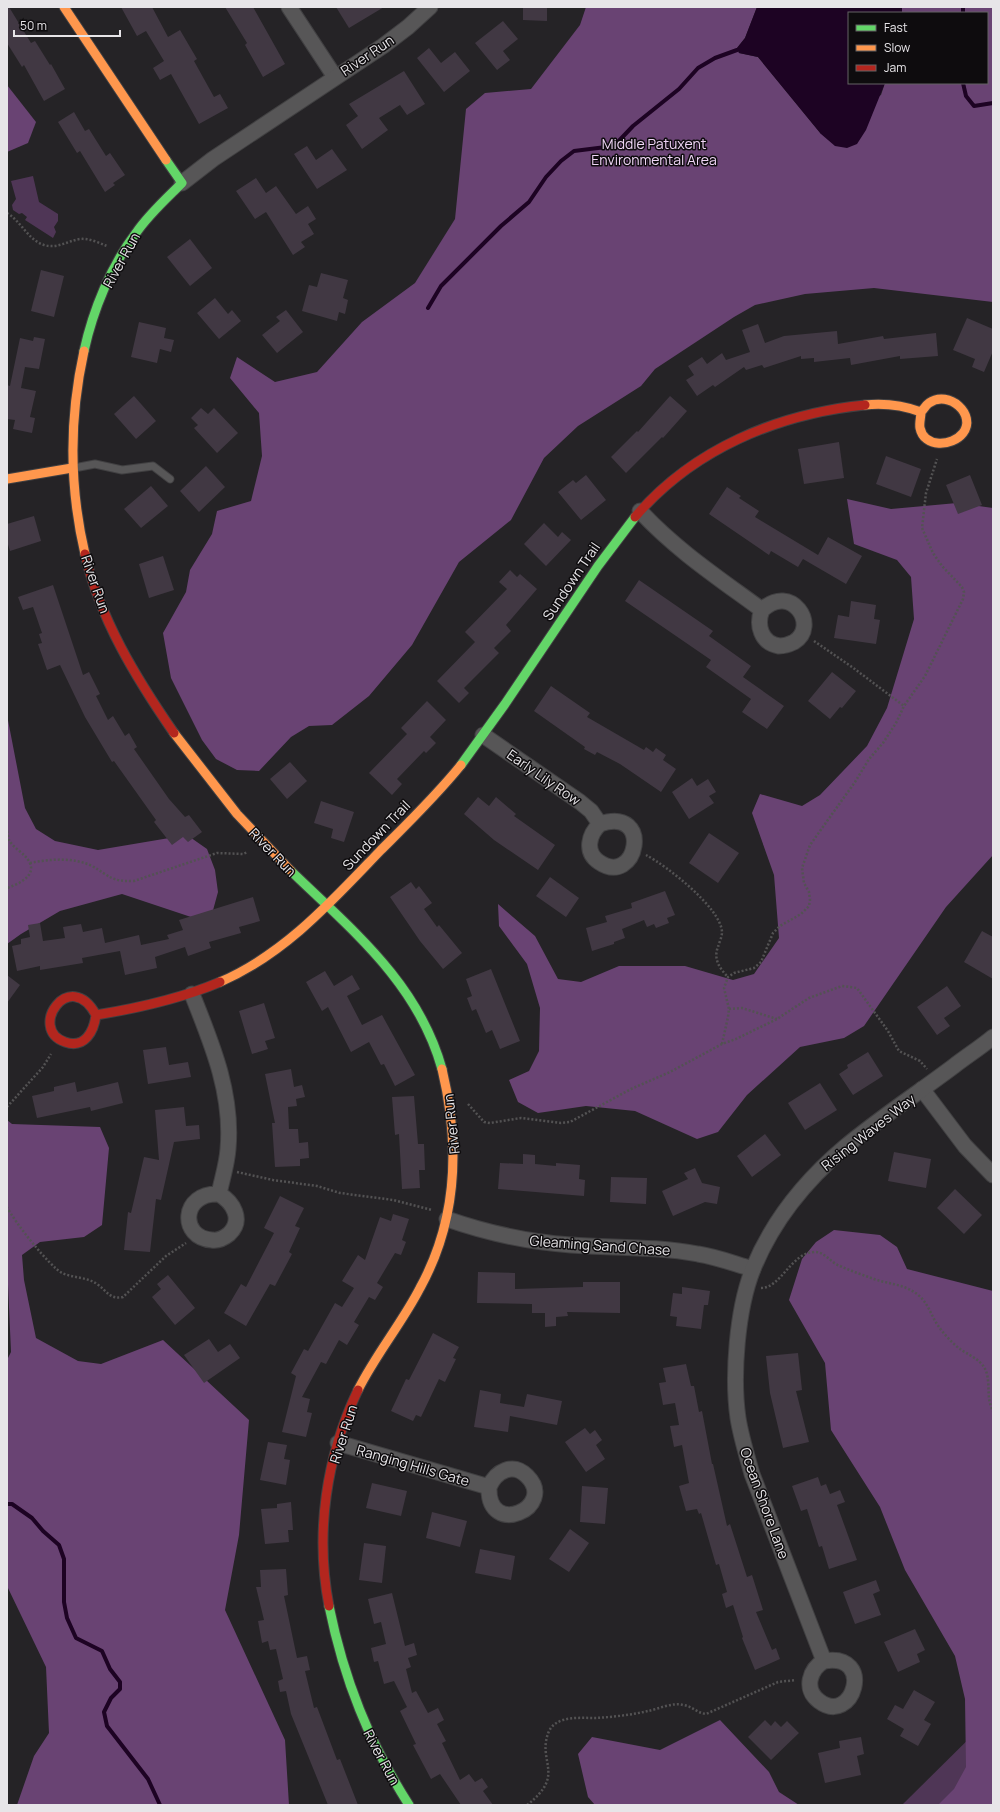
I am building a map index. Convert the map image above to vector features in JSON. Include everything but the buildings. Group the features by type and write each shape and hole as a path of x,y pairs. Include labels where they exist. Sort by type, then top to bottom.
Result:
{"street":[{"path":"64,7 182,183"},
{"path":"289,7 335,78"},
{"name":"River Run","path":"410,1805 386,1767 367,1730 352,1695 330,1604 325,1564 324,1529 326,1496 338,1443 348,1411 361,1382 430,1269 447,1217 453,1190 455,1163 454,1135 447,1085 432,1037 406,990 389,967 262,843 190,755 156,707 116,636 94,586 85,555 78,518 72,468 72,421 84,348 93,317 122,253 143,223 182,183 213,159 383,46 408,27 430,7"},
{"path":"937,399 953,401 965,414 965,425 963,432 954,441 942,445 934,443 923,435 919,420 922,412 929,403 937,399"},
{"name":"Sundown Trail","path":"96,1015 142,1008 192,994 240,973 281,948 300,932 432,798 458,769 483,735 610,548 640,511 666,485 685,470 729,443 756,431 806,415 881,404 902,406 922,412"},
{"path":"7,479 72,468"},
{"path":"640,511 666,537 762,610"},
{"path":"780,600 789,601 798,607 803,615 804,623 802,634 797,640 790,644 781,646 772,644 762,635 759,628 759,618 762,610 769,604 780,600"},
{"name":"Early Lily Row","path":"483,735 580,802 591,811 600,824"},
{"path":"610,820 618,821 626,825 632,832 635,841 635,849 631,857 624,864 614,867 604,865 595,860 590,851 589,841 593,831 600,824 610,820"},
{"path":"192,994 219,1065 224,1090 229,1131 225,1170 219,1194"},
{"path":"68,997 79,998 87,1002 96,1015 96,1023 92,1034 87,1039 77,1044 66,1043 60,1040 54,1034 50,1025 50,1015 54,1006 61,1000 68,997"},
{"name":"Rising Waves Way","path":"753,1269 783,1214 816,1174 845,1147 993,1037"},
{"path":"922,1090 965,1146 993,1175"},
{"path":"209,1193 219,1194 228,1200 234,1207 236,1217 231,1232 225,1237 217,1241 205,1240 197,1236 189,1224 189,1212 193,1203 200,1196 209,1193"},
{"name":"Gleaming Sand Chase","path":"447,1217 472,1228 509,1237 571,1245 669,1250 719,1258 753,1269"},
{"name":"Ocean Shore Lane","path":"753,1269 748,1285 741,1320 736,1355 738,1418 752,1474 824,1661"},
{"name":"Ranging Hills Gate","path":"338,1443 489,1487"},
{"path":"824,1661 843,1661 851,1668 855,1676 855,1688 851,1697 843,1703 835,1706 824,1704 818,1700 812,1693 809,1682 811,1673 817,1665 824,1661"}],"lane":[{"path":"72,468 95,464 122,470 154,466 170,479"}],"path":[{"path":"7,213 36,241 44,245 54,247 80,239 88,239 122,253"},
{"path":"722,1044 729,1009 724,988 728,977 734,973 754,968 761,962 773,933 780,926 801,914 809,906 809,892 804,883 802,868 810,845 855,782 869,759 883,743 896,723 904,706 925,676 963,599 964,592 962,587 932,554 922,528 926,493 942,445"},
{"path":"802,634 818,642 904,706"},
{"path":"7,831 9,841 30,863 31,871 26,879 19,884 7,888"},
{"path":"30,863 47,859 76,862 91,866 113,880 122,882 134,881 217,853 243,854 262,843"},
{"path":"635,849 656,860 697,893 714,914 720,925 722,933 716,950 716,960 728,977"},
{"path":"450,1102 464,1102 471,1107 475,1114 484,1122 490,1123 521,1118 561,1123 570,1122 637,1086 670,1072 722,1044 736,1039 777,1019 809,998 842,986 857,988 888,1031 899,1051 920,1061 935,1080"},
{"path":"729,1009 742,1008 777,1019"},
{"path":"7,1107 43,1067 60,1040"},
{"path":"225,1170 273,1180 317,1186 340,1193 393,1200 447,1217"},
{"path":"7,1207 19,1227 54,1268 63,1273 90,1280 98,1284 112,1297 116,1298 123,1297 166,1256 197,1236"},
{"path":"748,1285 762,1289 767,1288 802,1256 815,1251 821,1252 836,1265 875,1279 905,1287 917,1294 924,1301 939,1327 958,1348 984,1366 988,1396 993,1411"},
{"path":"527,1805 538,1797 546,1785 549,1775 547,1741 549,1731 554,1724 563,1720 621,1715 683,1704 698,1713 706,1714 778,1682 796,1680 809,1682"}],"shaded area":[{"path":"757,7 902,7 902,12 848,12 848,84 885,84 866,130 857,144 847,148 835,146 821,134 758,57 739,53 737,48 745,38"},
{"path":"33,176 39,202 58,214 58,221 54,227 56,232 53,238 25,220 27,217 22,213 19,214 13,210 12,205 16,199 11,181"},
{"path":"993,1715 993,1805 902,1805"}],"green space":[{"name":"Middle Patuxent Environmental Area","path":"586,7 757,7 745,38 737,48 739,53 758,57 821,134 881,95 885,84 988,84 988,12 902,12 902,7 993,7 993,302 874,288 805,294 755,305 734,317 655,369 641,386 578,426 544,458 511,520 459,562 412,645 369,696 332,725 309,726 291,737 259,771 237,770 216,759 202,740 171,678 163,633 186,592 190,570 212,534 217,511 251,501 262,456 259,413 230,378 237,357 275,382 317,372 362,322 415,283 455,219 466,109 485,93 531,89 580,25"},
{"path":"7,85 36,122 28,143 7,152"},
{"path":"847,499 891,509 957,503 993,508 993,855 946,907 864,1026 844,1038 800,1047 747,1095 718,1132 697,1139 635,1111 586,1106 538,1113 518,1102 509,1080 529,1071 539,1051 540,1008 527,964 499,926 498,904 535,936 558,979 581,982 619,966 685,966 733,980 754,974 779,938 774,875 752,813 760,794 802,806 820,795 867,746 887,708 914,619 911,577 897,560 854,544"},
{"path":"7,715 25,808 36,829 55,841 98,850 187,835 207,849 215,870 218,892 212,914 191,917 122,894 60,911 7,944"},
{"path":"7,1120 12,1124 100,1127 109,1148 102,1225 84,1237 40,1242 22,1255 24,1280 36,1338 78,1361 101,1364 163,1340 249,1420 239,1535 225,1610 285,1740 289,1805 17,1805 34,1756 49,1733 46,1667 7,1586 7,1360 11,1352 7,1262"},
{"path":"834,1230 880,1235 897,1247 907,1269 993,1291 993,1805 938,1805 954,1789 966,1767 965,1699 955,1656 905,1570 880,1507 831,1430 825,1363 789,1300 802,1259 816,1242"},
{"path":"720,1720 769,1772 779,1792 799,1805 595,1805 588,1797 578,1754 592,1737 660,1750"}],"waterway":[{"path":"963,7 963,12"},
{"path":"428,308 441,286 501,226 529,202 546,177 561,161 574,151 614,146 633,126 679,89 698,68 715,58 737,50"},
{"path":"963,84 966,96 974,106 993,103"},
{"path":"7,1504 12,1504 32,1518 43,1531 59,1545 64,1559 64,1602 67,1618 76,1638 102,1651 110,1669 120,1682 120,1689 111,1698 104,1712 107,1726 148,1779 160,1805"}],"traffic: fast":[{"path":"84,351 92,320 104,289 127,246 146,219 182,183 166,160"},
{"path":"461,765 505,704 598,566 635,517"},
{"path":"291,871 360,937 400,984 417,1010 431,1038 442,1069"},
{"path":"329,1606 342,1659 360,1710 382,1758 409,1805"}],"traffic: slow":[{"path":"64,7 166,160"},
{"path":"84,351 76,402 73,452 76,503 85,554"},
{"path":"865,405 893,405 921,412 920,428 923,435 932,442 946,443 952,441 963,433 966,426 964,412 959,406 945,399 929,403 921,412"},
{"path":"7,479 72,468"},
{"path":"174,733 237,814 291,871"},
{"path":"220,982 266,957 306,925 344,889 422,809 461,765"},
{"path":"358,1390 413,1301 433,1262 442,1235 452,1181 453,1153 452,1125 442,1069"}],"traffic: jam":[{"path":"635,517 658,493 683,472 710,454 739,439 769,426 800,417 865,405"},
{"path":"85,554 100,602 110,625 146,691 174,733"},
{"path":"96,1015 86,1002 75,997 65,999 56,1005 51,1015 50,1025 54,1035 65,1042 72,1044 78,1043 83,1041 91,1032 96,1015 159,1002 220,982"},
{"path":"329,1606 323,1551 326,1496 338,1442 358,1390"}]}
